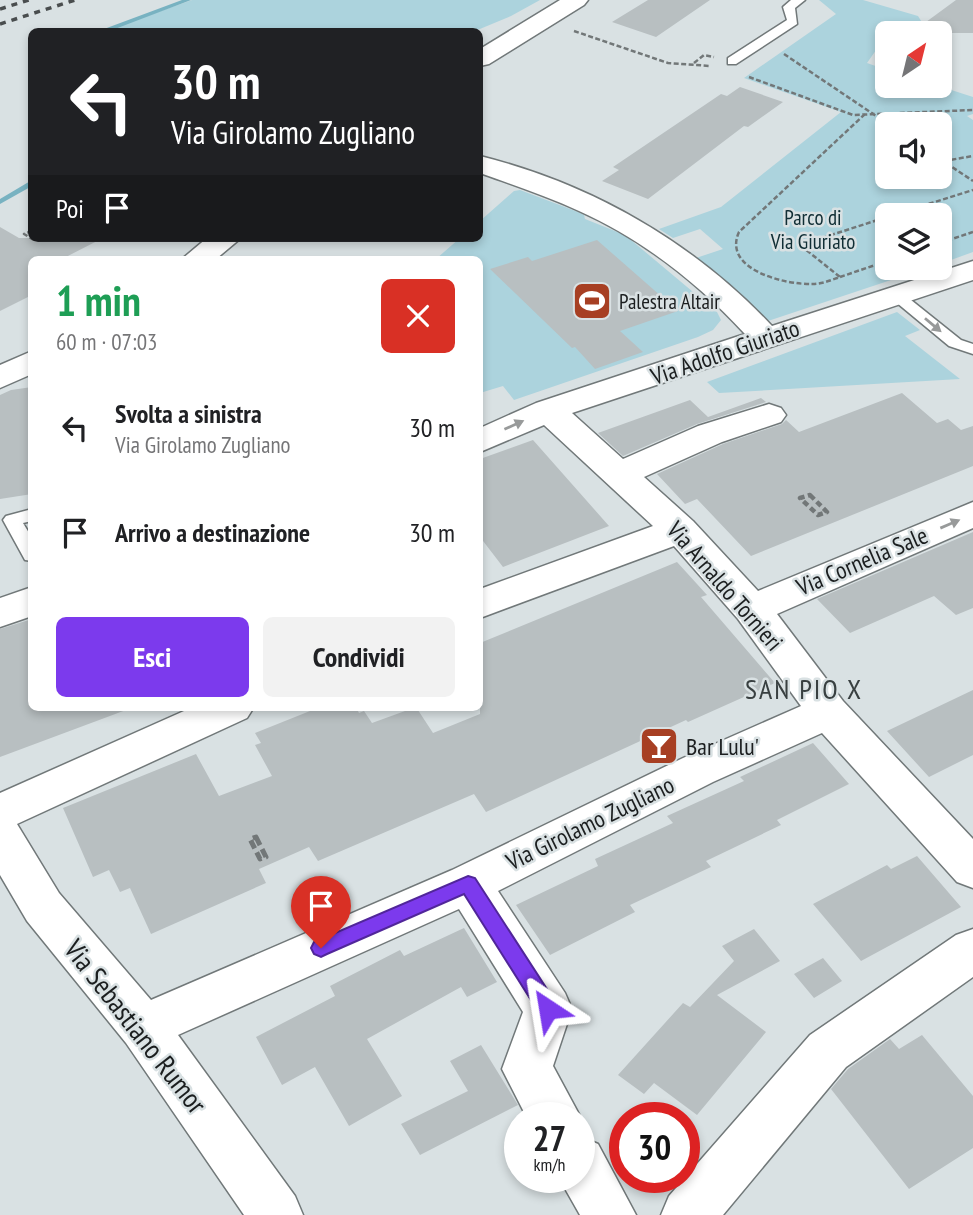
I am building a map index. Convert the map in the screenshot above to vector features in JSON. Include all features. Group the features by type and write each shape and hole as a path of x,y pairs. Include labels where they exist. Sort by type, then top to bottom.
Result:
{"street":[{"path":"483,57 576,0"},
{"path":"483,165 604,211 654,239 750,319 765,337"},
{"path":"201,256 220,242"},
{"name":"Via Adolfo Giuriato","path":"483,440 548,410 973,270"},
{"path":"0,378 28,363"},
{"name":"Via Arnaldo Tornieri","path":"548,410 680,530 752,608 828,712 972,866"},
{"path":"618,475 710,434 769,415"},
{"name":"Via Cornelia Sale","path":"752,608 973,514"},
{"path":"483,603 680,530"},
{"path":"0,613 28,602"},
{"path":"0,811 224,711"},
{"name":"Via Girolamo Zugliano","path":"143,1027 468,884 698,770 828,712"},
{"name":"Via Sebastiano Rumor","path":"0,835 43,907 143,1027 276,1215"},
{"path":"468,884 548,1009 527,1069 546,1102"},
{"path":"688,1215 828,1051 973,950"},
{"path":"595,1190 609,1215"}],"lane":[{"path":"732,61 793,21 789,7 799,0"},
{"path":"896,295 955,344 973,349"},
{"path":"28,516 12,520 28,548"}],"path":[{"path":"544,20 668,63 713,66"},
{"path":"764,41 873,114"},
{"path":"749,77 853,115 973,110"},
{"path":"865,114 735,237 734,247 746,265 771,277 812,284 875,265"},
{"path":"952,159 973,156"},
{"path":"952,167 973,181"},
{"path":"931,203 973,190"},
{"path":"840,276 800,245 875,221"},
{"path":"952,239 973,232"},
{"path":"810,495 818,503 827,512 818,515 800,498 810,495"}],"green space":[{"path":"192,0 540,0 482,28 113,28"},
{"name":"Parco di Via Giuriato","path":"819,0 863,0 918,16 921,21 875,21 875,52 867,63 875,66 875,98 952,98 952,90 973,97 973,114 967,116 973,120 973,252 952,260 952,203 875,203 875,280 891,280 768,321 696,258 723,249 700,229 673,238 659,229 721,207 841,112 744,78 836,14"},
{"name":"Palestra Altair","path":"520,190 578,212 584,215 585,219 625,235 717,312 721,320 713,330 698,337 514,400 503,386 483,392 483,256 439,256 455,242 483,242 483,218 514,191"},
{"path":"897,312 920,330 905,336 960,379 719,393 707,382"}],"building":[{"path":"648,0 710,0 656,37 612,22"},
{"path":"956,0 973,0 973,33 952,33 952,21 927,21"},
{"path":"740,87 783,102 748,127 744,126 648,199 602,181 619,170 613,167 721,94 727,96"},
{"path":"0,227 19,238 28,238 28,242 95,242 68,256 28,256 28,297 0,311"},
{"path":"597,240 678,311 620,331 643,352 595,369 575,347 572,348 490,269 528,257 532,261"},
{"path":"28,388 28,495 0,499 0,395"},
{"path":"902,393 937,423 948,419 961,430 973,426 973,466 751,556 697,499 685,504 657,474 723,444 782,424 786,420 799,432"},
{"path":"761,398 766,402 697,424 623,456 598,433 690,400 708,417"},
{"path":"533,440 609,526 503,567 483,541 483,458"},
{"path":"973,532 973,608 956,615 934,596 850,633 817,599"},
{"path":"677,562 707,595 701,597 775,683 688,722 686,720 486,812 474,794 318,861 309,847 259,869 266,883 151,934 130,888 120,892 109,870 93,877 63,808 196,754 219,796 272,776 255,745 261,743 255,733 310,711 364,711 372,723 405,711 419,711 433,733 483,711 483,642"},
{"path":"28,620 28,711 123,711 0,757 0,629"},
{"path":"973,690 973,755 929,777 887,731"},
{"path":"813,743 849,784 777,820 781,825 706,861 711,867 630,905 635,912 550,955 516,905 598,866 595,859 673,823 667,816 744,781 740,777"},
{"path":"917,856 961,907 861,961 813,904 887,865 891,869"},
{"path":"464,928 497,982 467,997 461,987 367,1039 402,1096 349,1126 315,1067 282,1085 256,1037 335,996 330,986 400,950 404,956"},
{"path":"754,929 780,961 717,995 766,1032 700,1111 700,1102 680,1102 654,1083 644,1094 618,1075 683,1003 690,1007 734,961 722,946"},
{"path":"823,958 842,981 814,998 794,974"},
{"path":"922,1035 973,1096 973,1148 909,1189 831,1089 848,1069 890,1039 899,1049"},
{"path":"481,1045 516,1102 504,1102 504,1112 420,1155 401,1124 468,1091 450,1061"}],"waterway":[{"path":"110,28 188,0"},
{"path":"0,202 28,184"}],"railway":[{"path":"0,9 29,0"},
{"path":"0,24 75,0"}],"place":[{"name":"Palestra Altair","path":"592,301"},
{"name":"Bar Lulu'","path":"659,746"}],"district":[{"name":"SAN PIO X","path":"804,688"}],"route":[{"path":"321,948 468,884 548,1009"}]}
